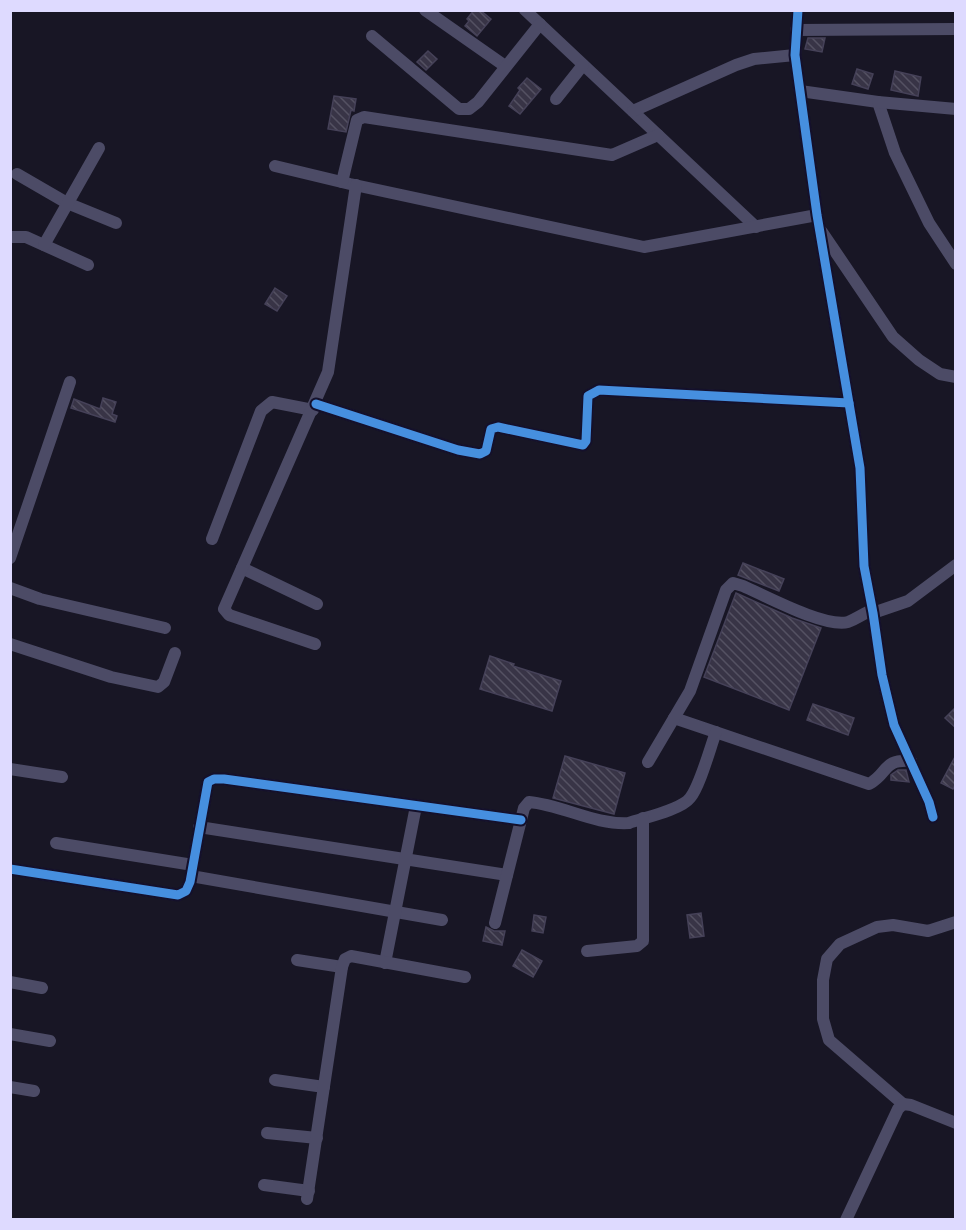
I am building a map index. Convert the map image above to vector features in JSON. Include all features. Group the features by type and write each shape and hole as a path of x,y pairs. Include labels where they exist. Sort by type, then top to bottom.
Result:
{"street":[{"path":"425,10 505,66"},
{"path":"525,10 756,227"},
{"path":"798,10 795,55 817,215 860,468 864,566 882,675 894,725 929,802 933,817"},
{"path":"372,36 459,108 469,109 478,102 540,24"},
{"path":"796,30 956,29"},
{"path":"633,111 736,65 754,59 795,55"},
{"path":"556,99 583,65"},
{"path":"800,91 878,102 956,109"},
{"path":"878,102 895,153 929,223 956,264"},
{"path":"342,182 357,120 364,117 612,155 658,135"},
{"path":"44,245 99,148"},
{"path":"275,165 342,182 644,247 817,215"},
{"path":"17,174 67,203 116,223"},
{"path":"315,644 226,613 224,609 314,406 331,359 356,185"},
{"path":"820,228 893,337 919,360 940,374 956,377"},
{"path":"10,237 26,237 88,265"},
{"path":"10,558 70,382"},
{"path":"212,539 261,411 272,402 314,406 458,450 480,454 486,451 491,429 498,427 583,445 586,441 588,396 599,390 849,403"},
{"path":"648,762 690,691 726,591 733,584 743,586 820,619 847,622 873,611 908,601 956,565"},
{"path":"242,568 317,604"},
{"path":"10,588 39,599 165,628"},
{"path":"10,644 111,677 158,687 164,682 175,653"},
{"path":"674,718 869,784 890,763 898,760 911,761"},
{"path":"495,923 524,808 529,802 542,803 608,823 628,823 682,805 690,799 716,732"},
{"path":"10,769 62,777"},
{"path":"10,869 178,894 186,891 208,782 224,778 521,820"},
{"path":"385,963 416,806"},
{"path":"587,951 638,946 643,941 643,818"},
{"path":"199,828 507,875"},
{"path":"56,843 442,920"},
{"path":"956,922 928,931 893,925 877,927 840,944 827,959 823,980 823,1019 829,1040 903,1104 956,1123"},
{"path":"264,1185 308,1195 345,959 351,956 465,977"},
{"path":"297,960 342,967"},
{"path":"10,982 42,988"},
{"path":"10,1034 50,1041"},
{"path":"274,1080 324,1087"},
{"path":"10,1087 34,1090"},
{"path":"846,1220 898,1109 903,1104"},
{"path":"267,1133 316,1138"}],"building":[{"path":"474,10 480,10 491,19 477,36 465,26"},
{"path":"808,38 825,38 822,52 805,49"},
{"path":"428,51 437,59 426,70 417,62"},
{"path":"857,69 873,74 868,89 852,84"},
{"path":"895,71 921,77 918,96 891,90"},
{"path":"527,78 541,89 520,114 509,106 520,90 518,88"},
{"path":"334,96 356,99 346,132 328,129"},
{"path":"275,288 287,296 277,311 265,304"},
{"path":"103,398 116,402 112,414 117,416 115,422 71,408 74,399 100,409"},
{"path":"743,563 784,579 779,591 738,575"},
{"path":"736,593 821,628 789,710 704,677"},
{"path":"490,656 561,681 552,711 480,689"},
{"path":"813,704 854,718 848,735 807,720"},
{"path":"956,707 956,728 945,718"},
{"path":"956,755 956,784 953,789 941,783"},
{"path":"565,756 625,773 614,814 553,798"},
{"path":"898,770 906,770 909,782 891,780 891,775"},
{"path":"701,913 704,936 690,938 687,915"},
{"path":"534,915 546,917 543,933 532,931"},
{"path":"486,927 494,931 505,931 502,945 483,941"},
{"path":"522,950 542,961 533,977 513,966"}],"cycle path":[{"path":"798,10 795,55 817,215 860,468 864,566 882,675 894,725 929,802 933,817"},
{"path":"316,404 458,450 480,454 486,451 491,429 498,427 583,445 586,441 588,396 599,390 849,403"},
{"path":"10,869 178,895 186,891 190,882 208,782 214,779 521,820"}]}
